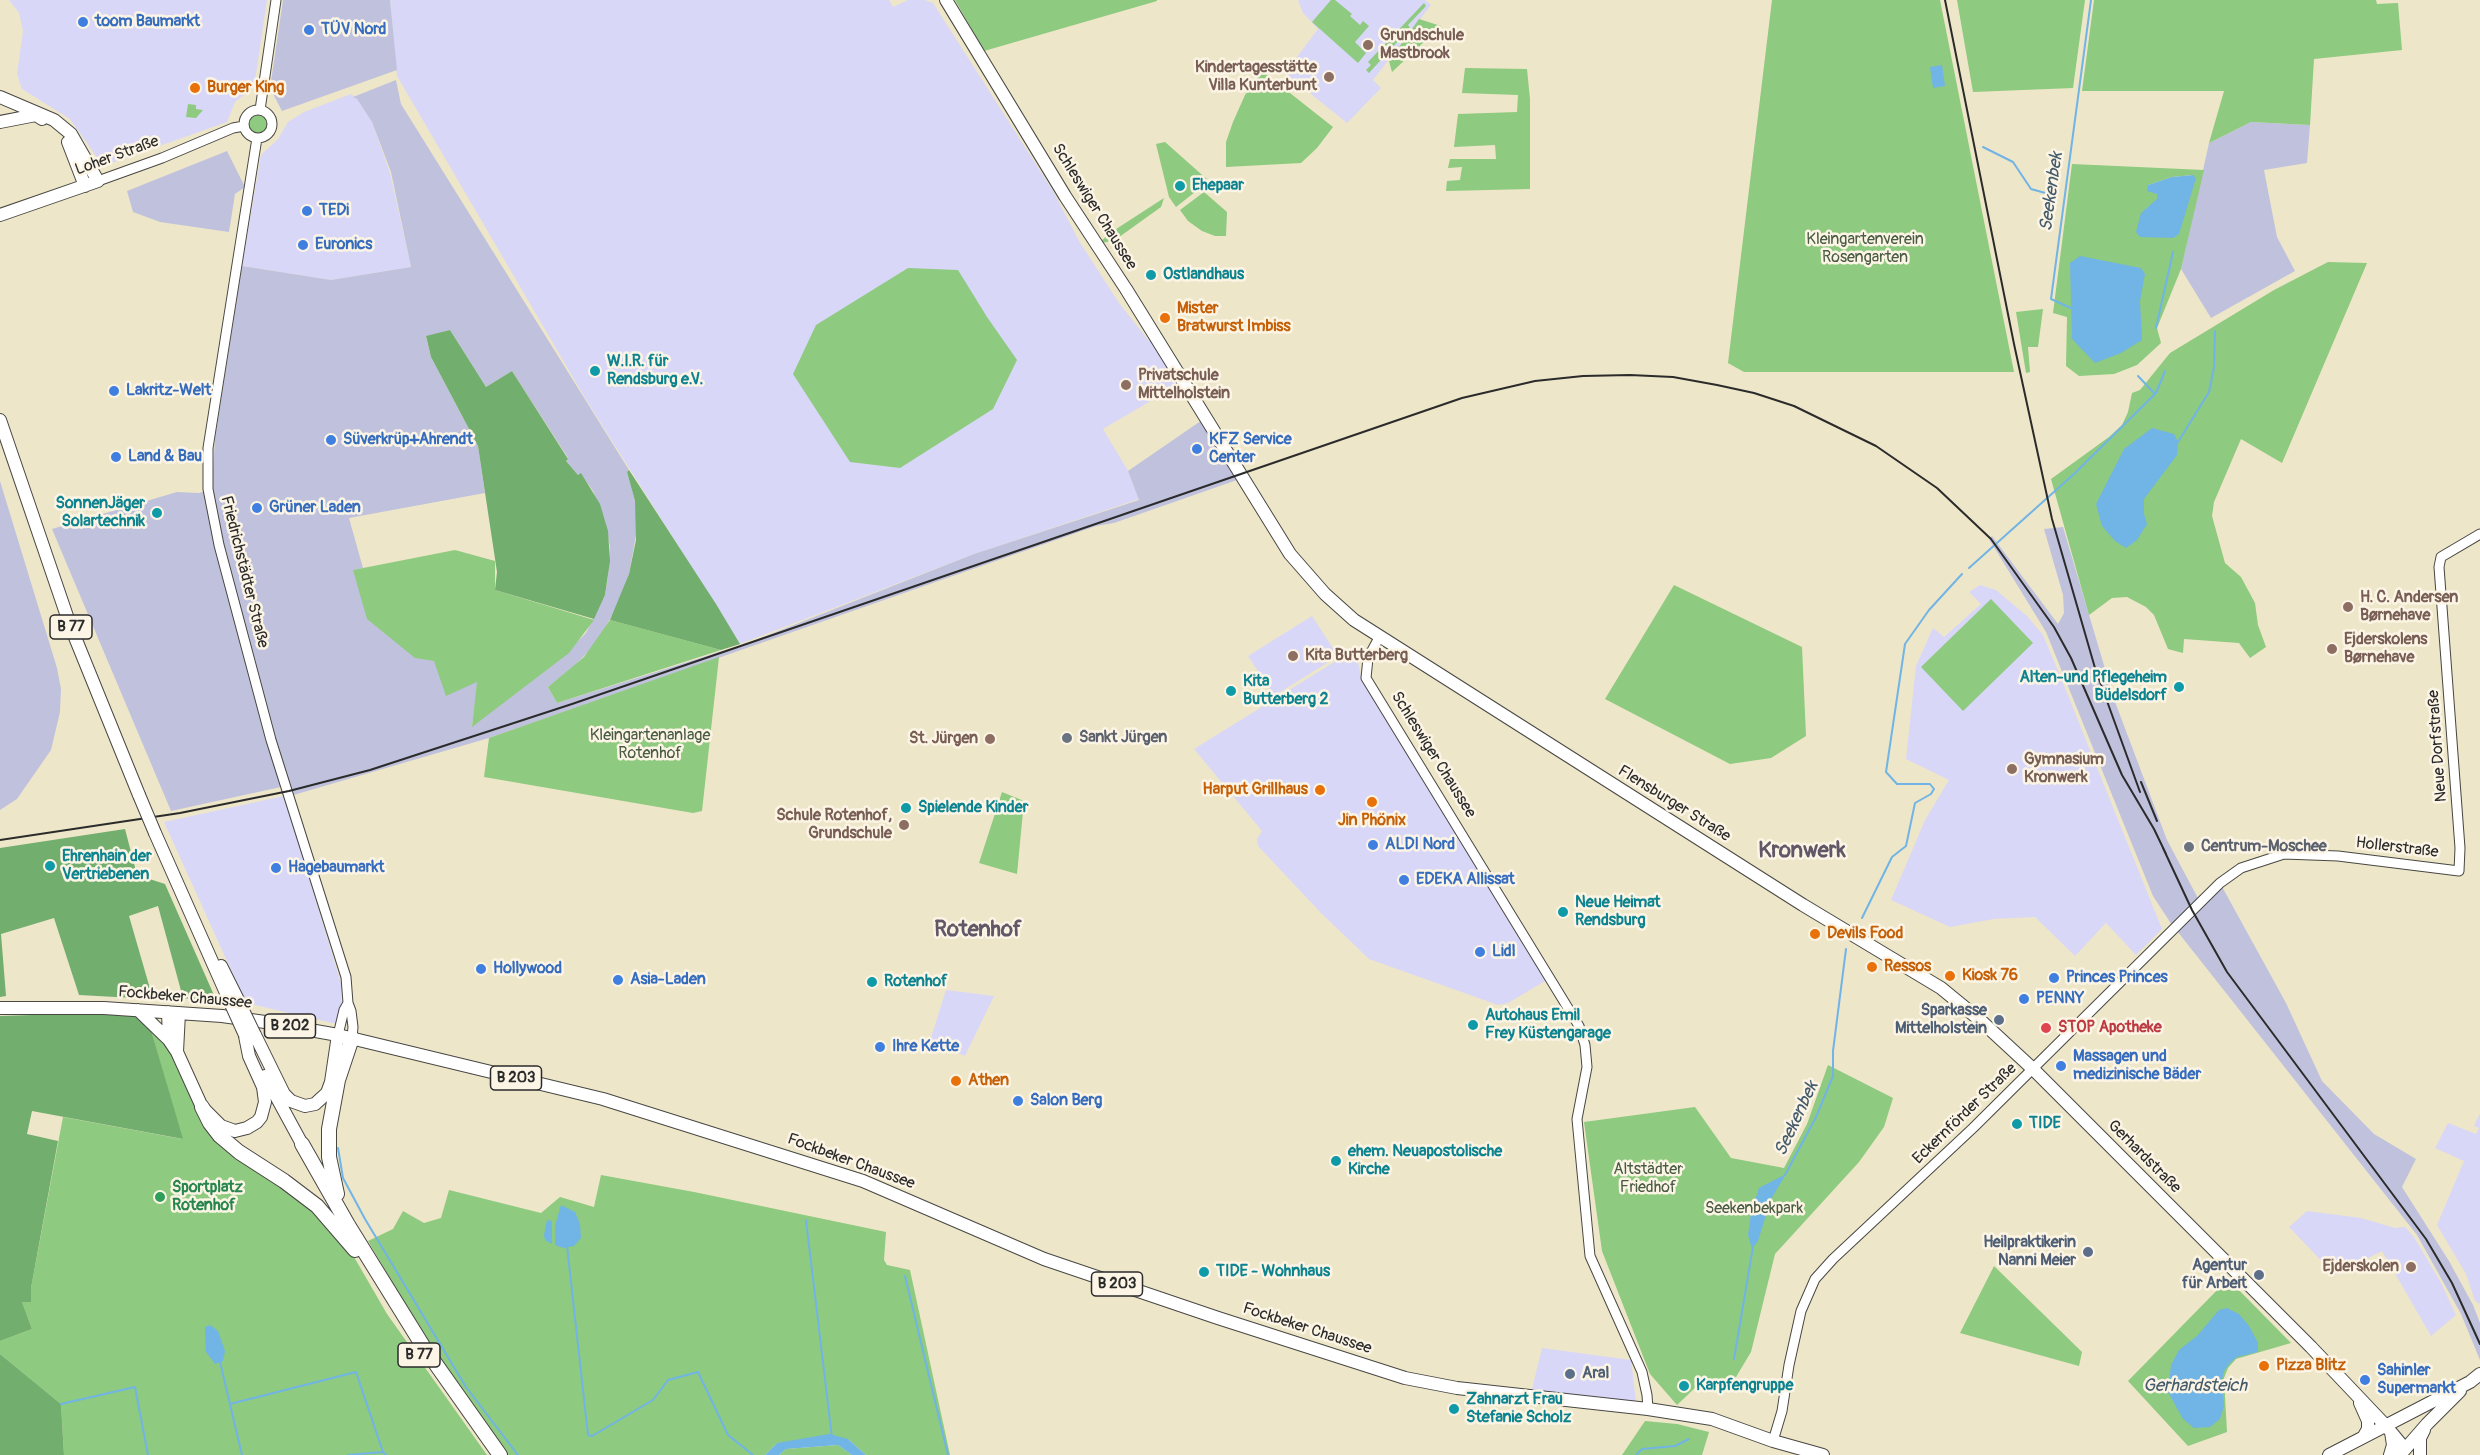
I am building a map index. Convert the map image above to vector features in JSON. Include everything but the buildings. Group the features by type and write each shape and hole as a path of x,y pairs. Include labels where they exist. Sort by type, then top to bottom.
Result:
{"highway":[{"path":"352,1038 338,1080 328,1143 337,1192 358,1247"},
{"path":"202,1107 220,1136 239,1152 284,1180 317,1206 358,1247"},
{"name":"B 77","path":"302,1144 413,1346 490,1455"},
{"name":"B 77","path":"358,1247 423,1346 500,1455"}],"main road":[{"name":"Schleswiger Chaussee","path":"946,0 1065,196 1126,289 1290,554 1344,612 1380,636"},
{"path":"0,97 54,120 71,134 98,182"},
{"path":"0,122 36,115 51,125 70,145 85,186"},
{"name":"Loher Straße","path":"0,215 98,182"},
{"name":"B 77","path":"1,425 70,625 155,833 192,919 302,1144"},
{"name":"Flensburger Straße","path":"1380,636 1803,905 1941,988 1980,1020 2032,1069"},
{"name":"Fockbeker Chaussee","path":"0,1008 69,1007 242,1018 352,1038 603,1099 863,1180 1044,1259 1406,1378 1457,1388 1648,1409 1712,1419 1773,1441"},
{"path":"138,1010 169,1040 177,1052 202,1107 221,1126 235,1131 253,1126 261,1117 265,1095 249,1056 248,1036"},
{"path":"169,1040 174,1012"},
{"path":"174,1012 177,1052"},
{"path":"248,1036 284,1094 291,1101 305,1106 315,1104 327,1093 333,1074 338,1035"},
{"name":"Gerhardstraße","path":"2032,1069 2311,1347 2355,1395"},
{"path":"2355,1395 2389,1431 2405,1453 2427,1424 2475,1378"},
{"path":"2329,1455 2367,1436 2389,1431 2475,1378"},
{"path":"2355,1395 2368,1421 2367,1436"},
{"path":"2420,1455 2420,1438 2427,1424"},
{"path":"2389,1431 2390,1455"},
{"path":"2367,1436 2387,1444 2390,1455"},
{"name":"B 203","path":"1773,1441 1823,1455"}],"street":[{"path":"260,110 276,0"},
{"path":"260,110 269,115 272,124 267,134 257,138 249,135 244,126 245,118 249,113 260,110"},
{"name":"Loher Straße","path":"98,182 233,128 244,126"},
{"name":"Friedrichstädter Straße","path":"257,138 208,448 208,489 219,545 271,740 346,976 352,1038"},
{"name":"Neue Dorfstraße","path":"2459,871 2460,848 2439,567 2441,557 2480,534"},
{"name":"Schleswiger Chaussee","path":"1380,636 1368,658 1366,678 1579,1026 1585,1045 1587,1067 1577,1119 1590,1256 1642,1372 1648,1409"},
{"name":"Hollerstraße","path":"2260,860 2284,854 2304,854 2459,871"},
{"name":"Eckernförder Straße","path":"1773,1441 1782,1411 1801,1311 1815,1279 1833,1259 2032,1069 2217,885 2241,868 2260,860"},
{"name":"Friedrichstädter Straße","path":"338,1035 344,1010 348,1004"}],"shaded area":[{"path":"9,0 267,0 254,87 235,102 227,122 103,166 70,119 22,89 17,74 23,31 19,13"},
{"path":"283,0 390,0 397,70 282,111 270,88"},
{"path":"390,0 889,0 893,7 908,0 925,0 933,3 1053,191 1079,241 1119,303 1149,341 1155,336 1183,382 1103,429 1128,471 1139,499 974,554 740,644 585,398 397,76"},
{"path":"1298,0 1425,0 1431,5 1373,80 1381,88 1347,123 1285,73 1318,29 1303,13"},
{"path":"396,80 401,104 629,470 627,472 635,501 637,530 629,574 618,605 596,644 548,687 557,703 748,643 974,554 1139,500 1128,471 1205,418 1237,480 1114,523 1096,526 489,738 290,796 286,782 281,787 171,811 52,529 177,492 199,493 212,489 215,438 242,266 331,280 411,267 391,172 372,122 357,99 353,97","holes":["450,330 486,387 512,371 568,458 566,461 578,475 581,474 593,491 605,521 610,547 605,595 586,633 558,661 472,726 478,681 434,661 354,570 363,568 349,518 485,493 478,446 431,357 426,337"]},
{"path":"351,94 357,99 372,122 390,173 411,267 331,280 242,266 261,155 278,139 288,122 304,112"},
{"path":"2251,122 2310,125 2307,163 2264,170 2277,237 2295,271 2211,318 2181,269 2209,143"},
{"path":"227,151 245,187 235,194 229,232 160,222 133,212 127,191"},
{"path":"0,481 57,668 61,689 60,712 51,750 17,799 0,810"},
{"path":"2063,527 2114,699 2167,840 2200,902 2220,883 2286,1003 2322,1081 2374,1134 2416,1159 2402,1187 2449,1261 2473,1305 2480,1323 2480,1360 2461,1314 2417,1235 2170,922 2153,896 2046,632 1989,539 1992,536 2058,624 2064,613 2063,595 2044,529"},
{"name":"Gymnasium Kronwerk","path":"1980,585 1996,590 2027,616 2043,635 2162,929 2136,955 2106,923 2075,956 2035,917 1994,919 1950,927 1891,900 1925,820 1949,780 1906,759 1916,666 1933,628 1944,637 1981,604 1969,592"},
{"name":"Kita Butterberg","path":"1312,616 1338,656 1274,696 1248,656"},
{"path":"1339,659 1358,662 1362,681 1547,980 1508,1003 1498,1005 1369,959 1321,913 1258,846 1257,839 1262,831 1194,749"},
{"path":"284,796 341,983 341,1025 246,1003 164,822"},
{"path":"946,990 994,996 965,1056 930,1041"},
{"path":"2480,1113 2480,1304 2475,1301 2466,1274 2437,1225 2464,1161 2435,1148 2448,1123 2476,1134 2479,1128 2474,1126"},
{"name":"Ejderskolen","path":"2307,1211 2361,1218 2395,1228 2405,1227 2414,1237 2441,1283 2456,1315 2431,1336 2382,1251 2335,1275 2289,1227"},
{"path":"1542,1348 1631,1360 1636,1402 1531,1393"}],"green space":[{"path":"955,0 1157,0 1157,1 984,51"},
{"path":"1331,0 1335,0 1352,14 1350,16 1360,25 1363,21 1369,26 1355,42 1366,53 1358,63 1312,22"},
{"name":"Kleingartenverein Rosengarten","path":"1772,0 1940,0 2014,372 1744,372 1728,363"},
{"path":"1957,0 2085,0 2073,88 1973,92"},
{"path":"2094,0 2376,0 2377,4 2398,3 2402,50 2314,59 2310,125 2251,122 2209,143 2224,91 2082,91"},
{"path":"1424,3 1426,6 1408,25 1410,28 1369,73 1366,70 1371,65 1368,62"},
{"path":"1419,19 1441,26 1392,72 1389,61"},
{"path":"1465,68 1527,69 1530,99 1530,189 1446,191 1447,181 1460,180 1462,167 1448,168 1450,159 1496,159 1495,145 1454,147 1458,114 1517,112 1518,95 1462,93"},
{"path":"1262,71 1333,127 1317,148 1301,163 1226,167 1226,142 1233,122 1245,95"},
{"path":"188,104 196,105 196,109 203,110 196,118 186,117"},
{"path":"254,115 262,115 267,120 265,131 254,133 249,128 249,120"},
{"path":"1165,142 1209,181 1176,207 1169,197 1156,144"},
{"path":"2072,164 2204,170 2181,269 2157,328 2161,343 2137,365 2114,374 2079,376 2066,366 2067,317 2053,313","holes":["2193,175 2141,213 2157,200 2157,194 2148,185 2172,177"]},
{"path":"1204,192 1227,212 1226,236 1215,236 1202,231 1188,221 1180,210"},
{"path":"1164,198 1161,207 1115,240 1098,244 1110,233"},
{"path":"2328,262 2367,263 2282,463 2241,439 2214,502 2212,516 2225,563 2241,577 2255,603 2258,625 2266,647 2250,658 2239,643 2184,639 2183,653 2168,649 2154,615 2146,607 2127,597 2112,598 2089,615 2051,479 2122,425 2128,412 2132,393 2140,390 2170,353 2274,290"},
{"path":"908,268 958,270 1017,360 993,409 900,468 850,462 793,374 816,325"},
{"path":"2043,309 2038,347 2028,347 2030,372 2026,373 2016,312"},
{"path":"450,330 486,387 512,371 568,459 566,461 578,475 581,473 600,504 608,531 610,561 605,595 594,619 495,590 497,572 478,446 431,357 426,336"},
{"path":"629,470 740,644 721,650 610,620 629,574 636,540 635,501 627,472"},
{"path":"455,550 495,561 495,590 594,620 569,653 472,727 477,682 446,696 434,661 415,658 367,619 353,570"},
{"path":"1674,585 1802,647 1806,736 1771,758 1730,764 1605,699"},
{"path":"1991,599 2033,643 1963,711 1921,667"},
{"path":"610,620 721,650 557,703 548,687 584,657"},
{"name":"Kleingartenanlage Rotenhof","path":"719,657 702,811 693,813 484,777 489,738"},
{"path":"1002,792 1024,801 1017,874 979,863"},
{"path":"125,829 137,875 165,884 217,1002 183,998 158,906 129,916 153,999 79,995 54,918 1,934 6,996 0,997 0,848"},
{"path":"135,1014 151,1030 183,1139 32,1111 27,1134 58,1141 31,1288 31,1302 22,1302 32,1329 0,1341 0,1016"},
{"path":"151,1030 168,1047 205,1121 292,1189 350,1250 387,1314 487,1455 64,1455 61,1404 0,1354 0,1341 32,1329 22,1302 31,1302 31,1288 63,1117 182,1139"},
{"path":"1828,1065 1893,1098 1884,1127 1859,1162 1775,1254 1751,1352 1736,1377 1697,1386 1677,1405 1650,1374 1602,1251 1584,1122 1695,1107 1731,1158 1784,1168 1807,1124"},
{"path":"601,1175 886,1232 884,1260 887,1265 910,1270 950,1455 866,1455 848,1439 777,1443 765,1455 507,1455 429,1344 368,1241 393,1229 403,1211 424,1223 441,1218 449,1190 541,1213 560,1197 594,1207"},
{"path":"1994,1266 2082,1352 2079,1366 1960,1333"},
{"path":"2228,1279 2291,1343 2236,1359 2228,1368 2224,1378 2227,1432 2188,1446 2128,1381"},
{"path":"0,1354 61,1404 64,1455 0,1455"},
{"path":"1645,1421 1677,1424 1709,1432 1702,1455 1622,1455"},
{"path":"838,1445 852,1455 779,1455 786,1449"}],"water":[{"path":"1942,65 1945,86 1933,88 1930,67"},
{"path":"2193,175 2196,178 2179,234 2173,238 2140,237 2136,232 2141,213 2157,199 2157,194 2147,191 2148,185 2172,177"},
{"path":"2080,256 2141,268 2145,274 2140,301 2142,340 2121,353 2095,363 2072,339 2070,263"},
{"path":"2152,428 2174,434 2178,442 2177,455 2144,499 2147,524 2137,540 2126,548 2115,541 2102,526 2096,504 2124,449"},
{"path":"1786,1174 1771,1199 1758,1241 1752,1249 1748,1235 1751,1213 1759,1188"},
{"path":"561,1205 575,1212 580,1224 581,1238 574,1246 563,1248 555,1245 555,1226"},
{"path":"547,1220 552,1221 552,1244 545,1240"},
{"name":"Gerhardsteich","path":"2227,1308 2239,1314 2249,1326 2258,1343 2258,1352 2237,1357 2230,1363 2224,1371 2222,1380 2224,1406 2220,1419 2210,1427 2194,1428 2183,1419 2168,1392 2171,1365 2179,1350 2197,1336 2219,1310"},
{"path":"210,1325 218,1331 225,1351 223,1361 215,1364 206,1352 205,1327"},
{"path":"829,1434 848,1439 866,1455 852,1455 838,1445 786,1449 779,1455 765,1455 777,1443"}],"waterway":[{"name":"Seekenbek","path":"2071,308 2051,299 2091,0"},
{"path":"1983,147 2013,162 2031,189 2056,196"},
{"path":"2156,328 2173,252"},
{"path":"2178,442 2209,392 2214,367 2215,331"},
{"path":"2156,393 2165,371"},
{"name":"Seekenbek","path":"1969,568 2074,474 2155,394 2138,376"},
{"name":"Seekenbek","path":"1862,918 1892,857 1906,846 1915,803 1931,794 1934,789 1930,784 1897,784 1886,772 1905,644 1929,610 1962,574"},
{"name":"Seekenbek","path":"1785,1175 1816,1117 1833,1076 1833,1051 1846,949"},
{"path":"338,1148 343,1178 365,1219 466,1387 518,1455"},
{"path":"806,1220 832,1438"},
{"path":"567,1246 588,1435 592,1436 653,1400 668,1380 698,1372 728,1435 753,1455"},
{"name":"Seekenbek","path":"1734,1359 1753,1247"},
{"path":"905,1276 948,1455"},
{"path":"220,1362 242,1455"},
{"path":"230,1404 356,1372 383,1452 386,1455"},
{"path":"61,1404 135,1387 148,1455"},
{"name":"Seekenbek","path":"1636,1455 1642,1449 1675,1446 1689,1439"},
{"path":"348,1455 383,1452"}],"railway":[{"path":"1945,0 2014,344 2052,519 2095,668 2140,792"},
{"path":"0,840 180,813 289,791 370,770 572,704 1462,398 1535,381 1583,376 1630,375 1673,377 1717,385 1754,393 1794,406 1876,446 1937,488 1991,539 2054,627 2071,658 2122,775 2166,854"},
{"path":"2141,782 2157,821"},
{"path":"2163,848 2192,910 2227,972 2426,1239 2452,1283 2480,1344"}],"place":[{"name":"toom Baumarkt","path":"83,22"},
{"name":"TÜV Nord","path":"309,30"},
{"name":"Grundschule Mastbrook","path":"1368,45"},
{"name":"Kindertagesstätte Villa Kunterbunt","path":"1329,77"},
{"name":"Burger King","path":"195,88"},
{"name":"Ehepaar","path":"1180,186"},
{"name":"TEDi","path":"307,211"},
{"name":"Euronics","path":"303,245"},
{"name":"Ostlandhaus","path":"1151,275"},
{"name":"Mister Bratwurst Imbiss","path":"1165,318"},
{"name":"W.I.R. für Rendsburg e.V.","path":"595,371"},
{"name":"Privatschule Mittelholstein","path":"1126,385"},
{"name":"Lakritz-Welt","path":"114,391"},
{"name":"Süverkrüp+Ahrendt","path":"331,440"},
{"name":"KFZ Service Center","path":"1197,449"},
{"name":"Land & Bau","path":"116,457"},
{"name":"Grüner Laden","path":"257,508"},
{"name":"SonnenJäger Solartechnik","path":"157,513"},
{"name":"H. C. Andersen Børnehave","path":"2348,607"},
{"name":"Ejderskolens Børnehave","path":"2332,649"},
{"name":"Kita Butterberg","path":"1293,656"},
{"name":"Alten-und Pflegeheim Büdelsdorf","path":"2179,687"},
{"name":"Kita Butterberg 2","path":"1231,691"},
{"name":"Sankt Jürgen","path":"1067,738"},
{"name":"St. Jürgen","path":"990,739"},
{"name":"Gymnasium Kronwerk","path":"2012,769"},
{"name":"Harput Grillhaus","path":"1320,790"},
{"name":"Jin Phönix","path":"1372,802"},
{"name":"Spielende Kinder","path":"906,808"},
{"name":"Schule Rotenhof, Grundschule","path":"904,825"},
{"name":"ALDI Nord","path":"1373,845"},
{"name":"Centrum-Moschee","path":"2189,847"},
{"name":"Ehrenhain der Vertriebenen","path":"50,866"},
{"name":"Hagebaumarkt","path":"276,868"},
{"name":"EDEKA Allissat","path":"1404,880"},
{"name":"Neue Heimat Rendsburg","path":"1563,912"},
{"name":"Devils Food","path":"1815,934"},
{"name":"Lidl","path":"1480,952"},
{"name":"Ressos","path":"1872,967"},
{"name":"Hollywood","path":"481,969"},
{"name":"Kiosk 76","path":"1950,976"},
{"name":"Princes Princes","path":"2054,978"},
{"name":"Asia-Laden","path":"618,980"},
{"name":"Rotenhof","path":"872,982"},
{"name":"PENNY","path":"2024,999"},
{"name":"Sparkasse Mittelholstein","path":"1999,1020"},
{"name":"Autohaus Emil Frey Küstengarage","path":"1473,1025"},
{"name":"STOP Apotheke","path":"2046,1028"},
{"name":"Ihre Kette","path":"880,1047"},
{"name":"Massagen und medizinische Bäder","path":"2061,1066"},
{"name":"Athen","path":"956,1081"},
{"name":"Salon Berg","path":"1018,1101"},
{"name":"TIDE","path":"2017,1124"},
{"name":"ehem. Neuapostolische Kirche","path":"1336,1161"},
{"name":"Sportplatz Rotenhof","path":"160,1197"},
{"name":"Heilpraktikerin Nanni Meier","path":"2088,1252"},
{"name":"Ejderskolen","path":"2411,1267"},
{"name":"TIDE - Wohnhaus","path":"1204,1272"},
{"name":"Agentur für Arbeit","path":"2259,1275"},
{"name":"Pizza Blitz","path":"2264,1366"},
{"name":"Aral","path":"1570,1374"},
{"name":"Sahinler Supermarkt","path":"2365,1380"},
{"name":"Karpfengruppe","path":"1684,1386"},
{"name":"Zahnarzt Frau Stefanie Scholz","path":"1454,1409"}],"district":[{"name":"Kronwerk","path":"1802,851"},
{"name":"Rotenhof","path":"978,930"}],"park label":[{"name":"Altstädter Friedhof","path":"1648,1179"},
{"name":"Seekenbekpark","path":"1754,1209"}]}
